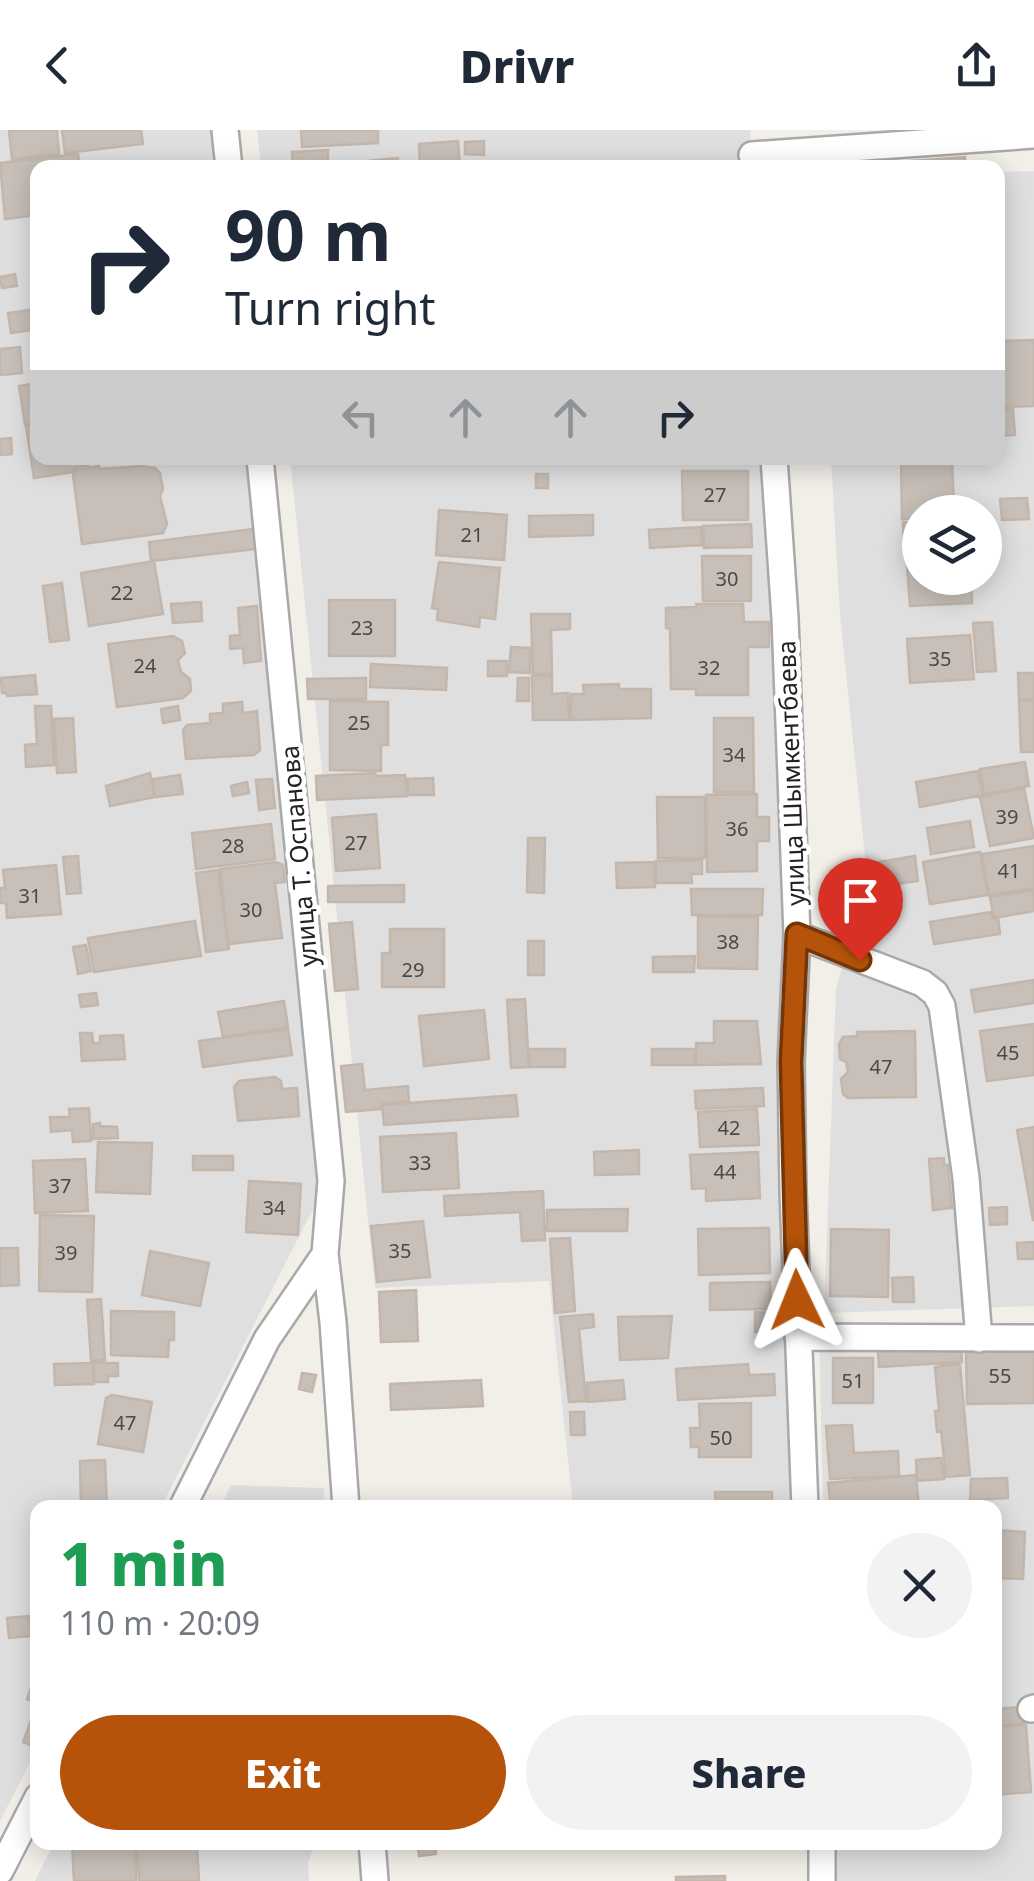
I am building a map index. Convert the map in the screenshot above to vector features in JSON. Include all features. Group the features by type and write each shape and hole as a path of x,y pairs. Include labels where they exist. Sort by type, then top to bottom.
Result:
{"street":[{"path":"225,130 228,160"},
{"path":"752,151 1034,136"},
{"name":"улица Т. Оспанова","path":"261,465 332,1181 325,1254 334,1322 345,1500"},
{"name":"улица Шымкентбаева","path":"774,465 785,618 797,934 791,1062 806,1500"},
{"path":"797,934 922,983 935,993 942,1006 966,1178 979,1340"},
{"name":"улица Т. Оспанова","path":"186,1500 266,1339 325,1254"},
{"path":"798,1337 1034,1338"},
{"path":"0,1871 30,1813"},
{"path":"373,1850 376,1881"},
{"path":"822,1850 822,1881"}],"shaded area":[{"path":"0,130 224,130 227,160 30,160 30,465 259,465 331,1174 165,1500 30,1500 30,1762 0,1821"},
{"path":"257,130 750,130 752,160 260,160"},
{"path":"1034,171 1034,1306 824,1313 836,989 867,876 840,615 831,465 1005,465 1005,172"},
{"path":"291,465 766,465 784,920 793,1015 801,1500 572,1500 549,1281 375,1288"},
{"path":"1034,1323 1034,1881 831,1881 830,1850 1002,1850 1002,1500 823,1500 819,1326"},
{"path":"231,1485 324,1488 325,1500 224,1500"},
{"path":"50,1850 313,1850 308,1863 309,1881 35,1881"}],"building":[{"path":"9,130 57,130 59,154 12,159"},
{"path":"62,130 141,130 143,144 65,153"},
{"path":"301,130 378,130 378,143 302,147"},
{"path":"458,141 459,160 420,160 419,144"},
{"path":"484,141 484,155 465,154 465,142"},
{"path":"328,150 328,160 292,160 292,152"},
{"path":"78,154 79,160 30,160 30,216 5,219 0,163"},
{"path":"15,274 17,286 2,288 0,277"},
{"path":"30,310 30,330 11,333 8,313"},
{"path":"1034,340 1034,406 1005,407 1005,341"},
{"path":"20,347 22,373 0,375 0,349"},
{"path":"30,384 30,424 25,425 19,386"},
{"path":"1005,409 1013,409 1015,435 1005,436"},
{"path":"11,438 12,454 0,455 0,439"},
{"path":"32,465 89,465 73,472 34,478"},
{"path":"901,465 952,465 953,495 902,495 902,519"},
{"path":"141,466 160,473 160,496 167,524 163,533 82,544 73,475 77,470"},
{"path":"682,471 748,471 748,520 683,520"},
{"path":"536,474 548,474 548,488 536,488"},
{"path":"1027,498 1029,519 1002,520 1002,499"},
{"path":"439,510 507,515 504,560 436,555"},
{"path":"593,515 593,535 529,537 529,516"},
{"path":"751,524 752,547 704,548 703,526"},
{"path":"701,527 702,545 650,548 649,530"},
{"path":"254,529 256,549 151,561 149,542"},
{"path":"702,556 751,556 751,601 703,601"},
{"path":"154,561 163,614 89,626 81,573"},
{"path":"439,562 500,568 495,619 480,617 479,627 437,620 438,609 432,608"},
{"path":"62,583 69,640 50,642 43,586"},
{"path":"909,595 972,595 972,603 910,606"},
{"path":"329,600 395,600 395,656 329,656"},
{"path":"201,602 202,621 173,623 171,604"},
{"path":"743,604 744,622 769,622 769,647 748,647 748,695 696,695 696,689 671,689 666,608"},
{"path":"257,606 261,661 244,663 243,648 230,649 230,636 240,635 238,608"},
{"path":"531,614 570,614 570,629 551,630 552,674 533,674"},
{"path":"992,622 996,671 977,672 973,623"},
{"path":"970,635 974,679 910,683 907,639"},
{"path":"173,636 182,641 185,653 178,660 181,672 190,679 191,691 183,698 117,707 108,644"},
{"path":"511,647 530,648 530,673 509,672"},
{"path":"488,661 507,661 507,676 488,676"},
{"path":"371,664 447,668 446,690 370,687"},
{"path":"1018,673 1034,673 1034,700 1019,700"},
{"path":"35,675 37,694 2,693 1,678"},
{"path":"532,676 552,676 552,694 568,693 569,720 533,720"},
{"path":"366,678 366,699 308,699 307,679"},
{"path":"518,678 529,678 529,701 517,701"},
{"path":"619,684 619,689 651,689 651,718 571,720 571,694 584,694 583,685"},
{"path":"1034,700 1034,752 1021,752 1019,701"},
{"path":"330,701 388,702 388,745 381,745 381,771 330,770"},
{"path":"242,702 243,713 257,711 260,750 254,755 186,759 183,730 187,725 210,723 210,714 223,713 223,704"},
{"path":"35,706 51,706 54,765 26,767 25,745 37,744"},
{"path":"178,706 180,720 163,723 161,709"},
{"path":"73,718 76,772 57,773 54,719"},
{"path":"714,718 753,718 754,792 714,792"},
{"path":"1025,762 1029,786 984,794 980,769"},
{"path":"978,771 983,795 920,807 916,782"},
{"path":"150,773 155,797 110,806 106,786"},
{"path":"180,775 183,794 155,797 153,779"},
{"path":"405,775 407,796 317,800 316,776"},
{"path":"433,778 434,795 408,795 408,779"},
{"path":"272,779 275,808 259,810 256,780"},
{"path":"247,782 249,793 233,796 231,786"},
{"path":"1024,788 1034,838 990,846 980,797"},
{"path":"757,794 757,817 769,817 769,841 757,841 757,871 707,872 706,795"},
{"path":"657,797 705,797 705,858 658,858"},
{"path":"376,814 380,868 336,871 332,818"},
{"path":"970,821 974,847 931,854 927,828"},
{"path":"271,824 275,859 196,869 192,833"},
{"path":"528,838 545,838 544,893 527,892"},
{"path":"1034,846 1034,888 989,895 982,854"},
{"path":"980,852 988,895 930,904 923,862"},
{"path":"78,856 81,893 67,894 63,857"},
{"path":"915,856 918,881 883,886 879,862"},
{"path":"702,860 702,874 691,874 692,883 656,883 656,861"},
{"path":"275,862 283,865 285,882 275,883 282,938 228,944 220,869"},
{"path":"654,862 655,887 617,888 616,863"},
{"path":"56,865 61,914 7,918 6,903 0,903 0,888 5,888 3,870"},
{"path":"218,870 229,949 206,952 196,873"},
{"path":"404,885 404,902 328,902 328,886"},
{"path":"691,889 763,889 762,915 692,915"},
{"path":"1034,890 1034,911 994,918 990,897"},
{"path":"991,912 992,918 998,918 1000,934 934,944 930,922"},
{"path":"698,916 758,917 757,969 698,968"},
{"path":"195,921 201,956 94,972 88,938"},
{"path":"352,922 358,989 335,991 329,924"},
{"path":"390,929 444,929 444,987 382,987 382,953 390,953"},
{"path":"528,941 544,941 544,975 528,975"},
{"path":"86,945 91,971 78,974 73,947"},
{"path":"695,956 694,972 653,972 653,957"},
{"path":"1034,980 1034,1003 975,1012 971,990"},
{"path":"96,993 98,1005 81,1007 79,995"},
{"path":"525,999 529,1067 511,1068 507,1000"},
{"path":"284,1001 288,1027 223,1037 218,1012"},
{"path":"484,1010 489,1059 424,1066 419,1016"},
{"path":"714,1021 757,1021 761,1064 696,1065 696,1043 714,1043"},
{"path":"1034,1024 1034,1075 987,1081 980,1031"},
{"path":"288,1029 292,1055 203,1067 199,1041"},
{"path":"915,1031 916,1097 848,1098 843,1094 841,1079 848,1072 846,1062 840,1059 839,1044 843,1037 857,1036 857,1032"},
{"path":"80,1033 92,1033 93,1043 100,1043 100,1036 123,1035 125,1059 82,1061"},
{"path":"529,1049 565,1049 565,1067 529,1067"},
{"path":"652,1049 695,1049 695,1065 652,1065"},
{"path":"362,1064 365,1090 408,1086 409,1101 381,1104 381,1109 346,1112 341,1066"},
{"path":"275,1077 281,1081 282,1089 297,1088 299,1116 238,1121 234,1087 239,1081"},
{"path":"763,1088 764,1106 696,1109 695,1091"},
{"path":"516,1095 518,1116 384,1125 382,1105"},
{"path":"89,1108 91,1141 73,1142 72,1130 51,1132 50,1117 70,1117 69,1109"},
{"path":"757,1109 759,1145 700,1147 698,1112"},
{"path":"93,1124 117,1127 118,1138 93,1139"},
{"path":"1034,1127 1034,1220 1033,1220 1017,1130"},
{"path":"456,1133 459,1188 383,1192 380,1137"},
{"path":"98,1142 152,1143 150,1194 96,1192"},
{"path":"639,1150 639,1174 595,1175 594,1152"},
{"path":"758,1152 760,1198 706,1201 706,1188 692,1189 690,1155"},
{"path":"193,1156 233,1156 233,1170 193,1170"},
{"path":"944,1158 952,1208 933,1210 929,1159"},
{"path":"85,1159 88,1211 35,1213 33,1161"},
{"path":"249,1181 301,1184 298,1235 246,1232"},
{"path":"543,1191 545,1240 522,1241 520,1212 445,1216 444,1196"},
{"path":"1007,1207 1007,1224 990,1225 989,1208"},
{"path":"628,1209 627,1231 547,1231 547,1210"},
{"path":"40,1215 94,1216 92,1292 39,1291"},
{"path":"423,1221 430,1277 377,1282 371,1226"},
{"path":"769,1228 770,1273 699,1275 698,1229"},
{"path":"831,1229 889,1230 888,1297 830,1296"},
{"path":"570,1238 575,1311 555,1313 550,1239"},
{"path":"1034,1242 1034,1259 1018,1259 1017,1243"},
{"path":"0,1248 18,1248 19,1285 0,1286"},
{"path":"150,1251 209,1263 200,1306 142,1295"},
{"path":"913,1277 914,1302 893,1302 892,1278"},
{"path":"770,1282 771,1309 710,1310 710,1283"},
{"path":"416,1290 418,1341 381,1342 379,1292"},
{"path":"101,1299 105,1360 91,1361 87,1300"},
{"path":"111,1311 174,1312 174,1340 169,1340 168,1357 111,1355"},
{"path":"755,1312 772,1313 772,1332 755,1332"},
{"path":"593,1314 594,1327 579,1329 586,1401 569,1402 560,1317"},
{"path":"672,1316 668,1358 620,1360 618,1317"},
{"path":"961,1346 962,1362 879,1367 878,1351"},
{"path":"966,1349 1034,1349 1034,1403 967,1404"},
{"path":"833,1358 873,1358 873,1403 833,1403"},
{"path":"93,1363 94,1384 55,1385 54,1364"},
{"path":"94,1363 118,1363 118,1376 108,1376 108,1382 94,1382"},
{"path":"748,1364 749,1375 774,1374 775,1395 678,1400 676,1369"},
{"path":"960,1364 970,1475 946,1477 941,1431 937,1432 935,1367"},
{"path":"302,1373 316,1375 312,1392 299,1389"},
{"path":"481,1380 483,1406 391,1410 390,1384"},
{"path":"623,1380 625,1399 588,1402 587,1383"},
{"path":"112,1395 152,1402 143,1452 98,1444 106,1398"},
{"path":"751,1403 751,1457 699,1457 699,1447 691,1447 690,1428 700,1428 699,1404"},
{"path":"570,1412 584,1412 585,1435 571,1435"},
{"path":"852,1425 854,1453 898,1451 899,1476 830,1479 826,1426"},
{"path":"941,1458 944,1479 917,1481 916,1460"},
{"path":"105,1460 107,1500 81,1500 80,1461"},
{"path":"916,1475 918,1500 830,1500 828,1483"},
{"path":"1007,1478 1008,1498 970,1500 971,1479"},
{"path":"715,1492 772,1492 772,1500 716,1500"},
{"path":"1002,1530 1025,1532 1023,1579 1002,1578"},
{"path":"29,1616 30,1636 9,1638 7,1618"},
{"path":"1022,1707 1024,1723 1002,1725 1002,1708"},
{"path":"30,1723 30,1745 23,1742"},
{"path":"1026,1725 1031,1792 1002,1794 1002,1727"},
{"path":"72,1850 135,1850 136,1881 74,1881"},
{"path":"137,1850 197,1850 199,1881 139,1881"},
{"path":"418,1850 436,1850 436,1854 419,1856"},
{"path":"725,1876 725,1881 676,1881 676,1877"}],"route":[{"path":"797,1300 791,1062 797,934 860,960"}]}
